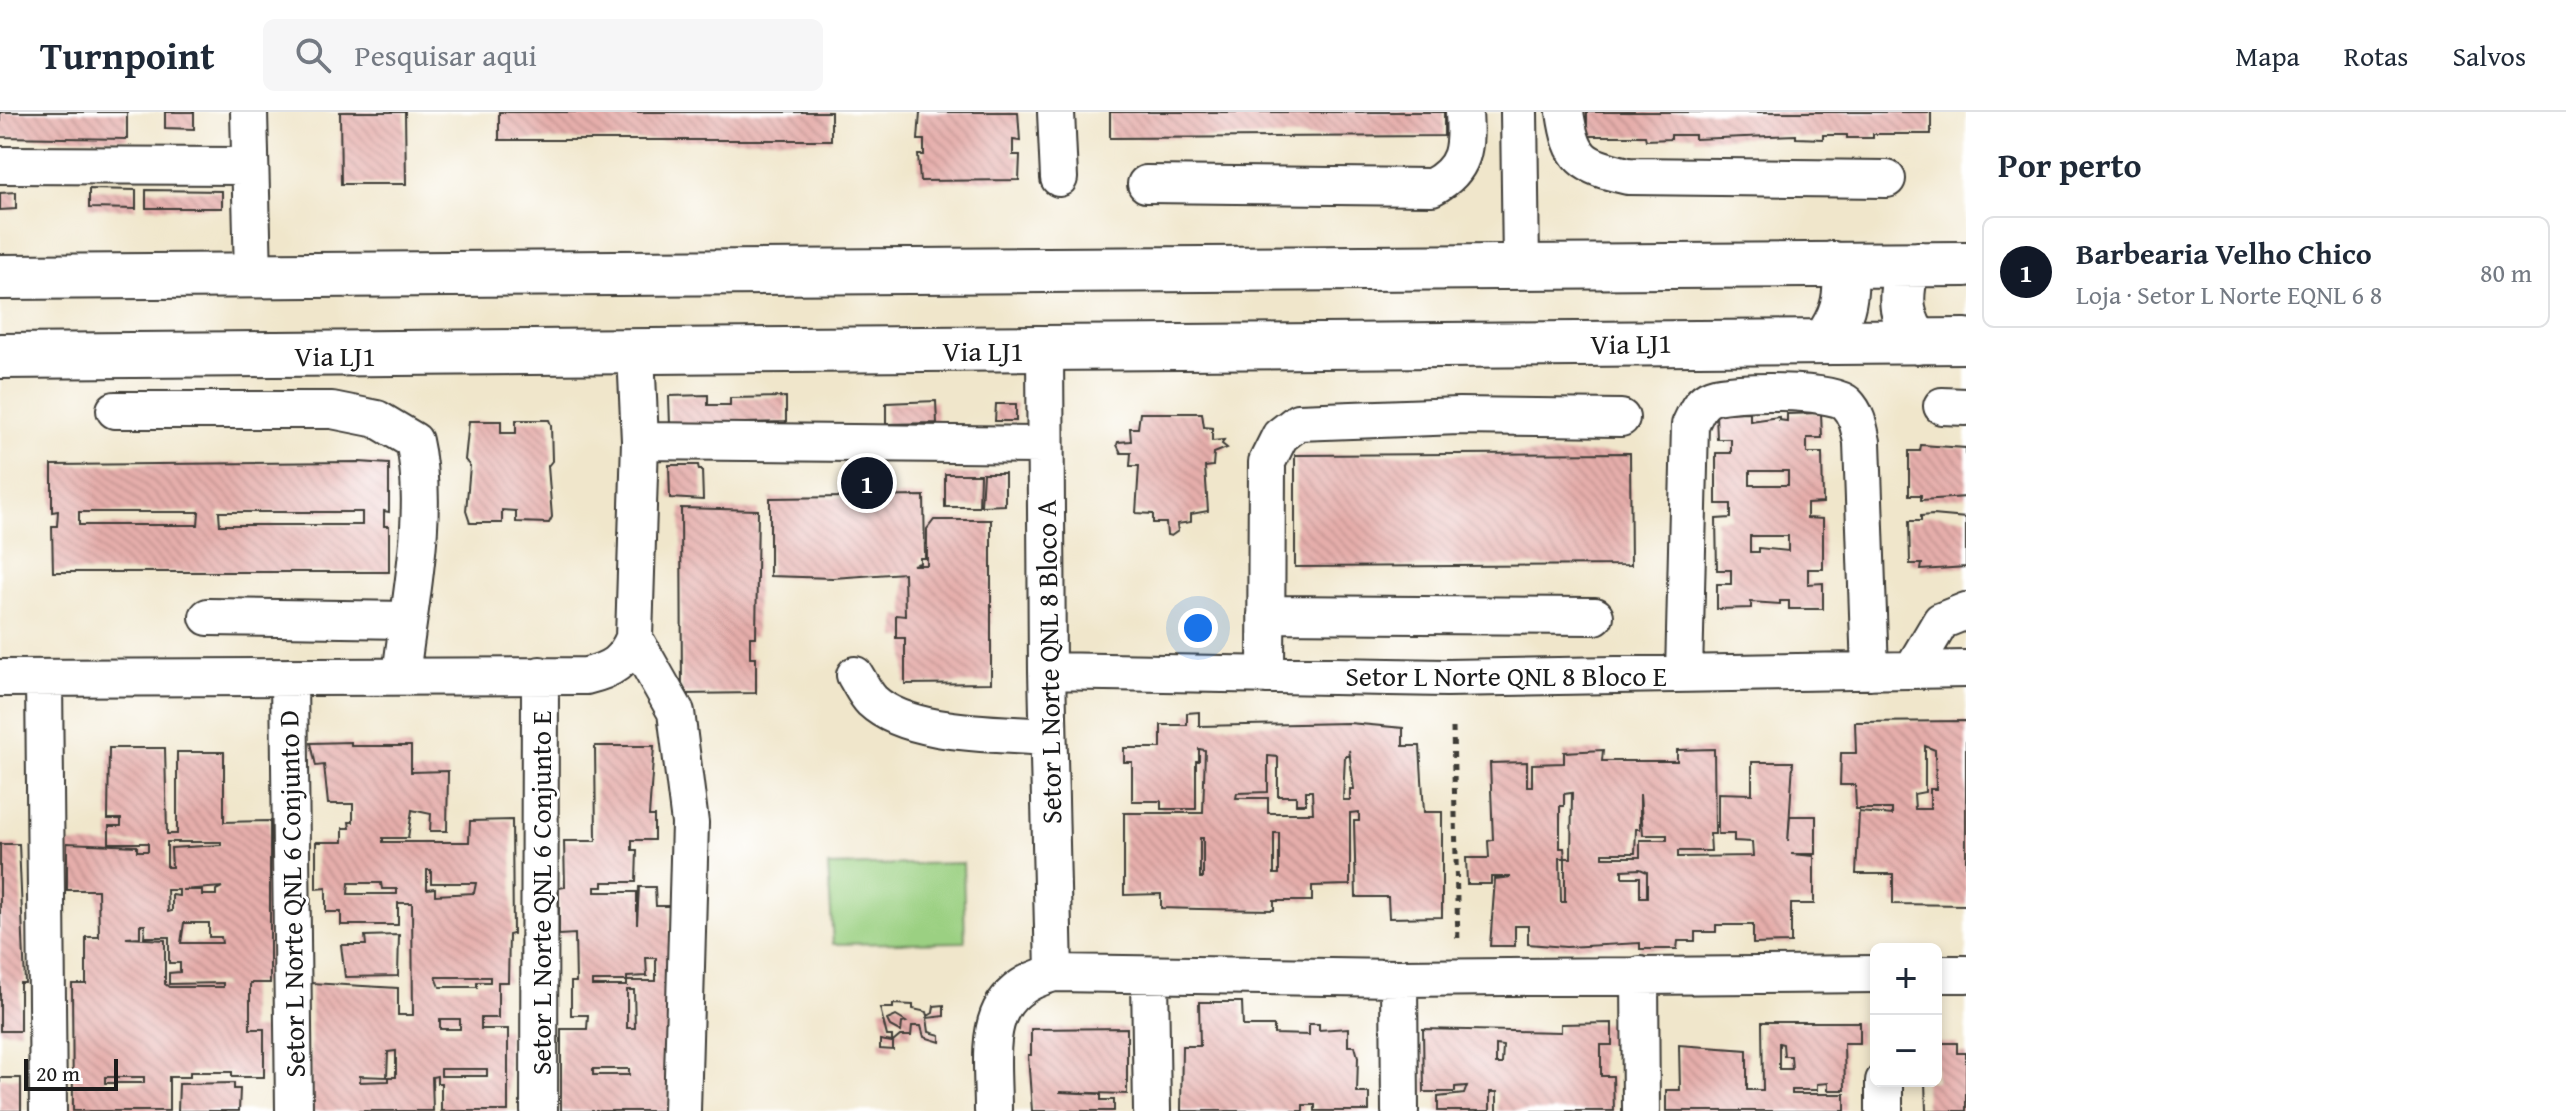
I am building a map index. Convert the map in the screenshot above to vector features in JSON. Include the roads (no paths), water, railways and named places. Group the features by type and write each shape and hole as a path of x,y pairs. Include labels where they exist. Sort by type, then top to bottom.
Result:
{"main road":[{"path":"1825,341 1840,319 1847,295 1845,271 1833,264"},
{"path":"1918,342 1904,323 1900,294 1906,273 1919,264"},
{"path":"0,277 1966,264"},
{"name":"Via LJ1","path":"0,356 1966,341"}],"street":[{"path":"249,112 253,275"},
{"path":"1056,112 1059,178"},
{"path":"1146,184 1432,187 1456,171 1463,158 1464,112"},
{"path":"1519,112 1521,266"},
{"path":"1565,112 1570,146 1584,160 1602,170 1628,176 1887,179"},
{"path":"0,165 248,166"},
{"name":"Setor L Norte QNL 8 Bloco A","path":"1040,977 1048,737 1045,350"},
{"path":"0,678 586,676 609,671 626,656 634,638 640,441 636,353"},
{"path":"1684,674 1690,425 1698,406 1713,397 1750,393 1826,395 1844,401 1857,417 1862,442 1870,671"},
{"path":"115,410 332,410 377,419 414,441 420,466 401,676"},
{"path":"1266,675 1267,462 1280,436 1298,422 1459,416 1621,418"},
{"path":"640,441 1044,445"},
{"path":"1266,614 1595,616"},
{"path":"1954,616 1966,652"},
{"path":"1912,670 1954,616"},
{"path":"208,617 407,620"},
{"path":"634,638 676,712 690,823 682,1111"},
{"name":"Setor L Norte QNL 8 Bloco E","path":"1047,671 1446,678 1966,669"},
{"name":"Setor L Norte QNL 6 Conjunto E","path":"539,1111 540,675"},
{"path":"855,675 872,701 898,718 945,728 1048,737"},
{"name":"Setor L Norte QNL 6 Conjunto D","path":"289,677 294,1111"},
{"path":"44,678 48,1111"},
{"path":"993,1111 993,1041 998,1017 1009,994 1040,977 1870,974"},
{"path":"1942,974 1966,974"},
{"path":"1640,975 1641,1111"},
{"path":"1150,977 1152,1111"},
{"path":"1399,978 1400,1111"},
{"path":"1884,1087 1884,1111"}],"place":[{"name":"Barbearia Velho Chico","path":"867,483"}]}
